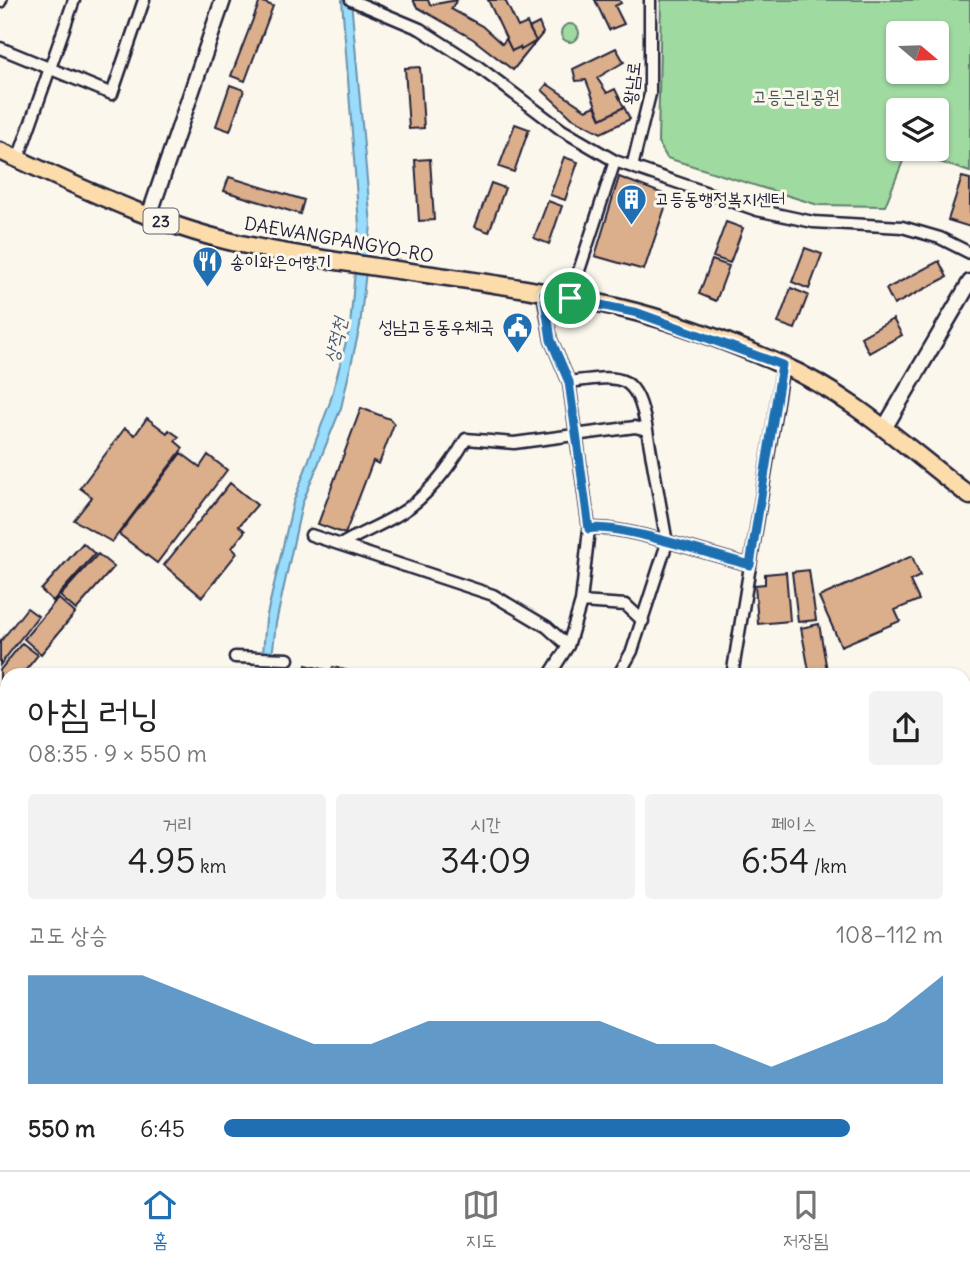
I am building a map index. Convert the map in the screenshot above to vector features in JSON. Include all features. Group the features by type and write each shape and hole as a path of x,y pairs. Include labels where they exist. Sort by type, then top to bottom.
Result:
{"main road":[{"path":"149,216 223,0"},
{"name":"DAEWANGPANGYO-RO","path":"0,151 149,216 243,244 338,262 544,293 638,313 782,365 859,407 970,496"},
{"path":"885,427 970,282"}],"street":[{"path":"18,159 74,0"},
{"path":"0,48 112,94 144,0"},
{"path":"351,0 420,29 476,65 562,130 615,161 757,210 813,222 902,227 940,238 970,253"},
{"name":"왕남로","path":"632,167 650,94 650,0"},
{"path":"570,298 615,161"},
{"path":"544,293 551,340 569,382 589,529 581,602 568,646 554,668"},
{"path":"733,668 782,365"},
{"path":"569,382 600,377 621,378 636,390 648,430 667,543 643,621 622,668"},
{"path":"342,544 409,507 450,466 466,439 514,443 577,437 635,427 648,430"},
{"path":"589,529 598,526 622,530 750,565"},
{"path":"311,535 493,595 547,627 568,646"},
{"path":"581,602 626,606 643,621"},
{"path":"239,656 285,659"}],"green space":[{"name":"고등근린공원","path":"661,0 970,0 970,172 937,161 949,161 949,98 886,98 886,161 903,161 885,206 818,205 667,158 658,142"},
{"path":"566,24 574,24 579,33 577,40 566,42 561,37 561,29"}],"water":[{"path":"342,0 351,0 371,225 360,326 341,408 302,504 276,623 271,668 262,668 266,619 293,503 330,402 350,327 359,225"}],"building":[{"path":"413,0 428,0 430,5 457,0 451,9 482,26 502,44 506,39 512,51 520,47 521,50 536,41 529,28 539,23 543,33 513,70 473,39 417,7"},
{"path":"488,0 505,0 518,27 527,23 536,41 521,50 520,47 512,51"},
{"path":"595,0 619,0 621,3 615,6 624,24 609,30"},
{"path":"260,1 273,6 245,81 231,76"},
{"path":"616,48 624,62 597,78 607,93 615,89 624,107 601,119 586,80 576,81 573,69"},
{"path":"420,67 424,128 409,129 405,68"},
{"path":"547,84 586,110 595,106 601,119 624,107 630,119 601,133 572,118 542,90"},
{"path":"230,85 244,90 230,131 216,126"},
{"path":"515,124 529,129 514,172 499,167"},
{"path":"564,157 578,162 565,200 550,195"},
{"path":"430,159 434,220 419,221 415,160"},
{"path":"229,177 304,200 300,214 224,191"},
{"name":"고등동행정복지센터","path":"619,177 669,196 644,270 595,256"},
{"path":"962,177 970,179 970,227 948,220"},
{"path":"491,183 505,188 489,232 475,227"},
{"path":"548,201 562,206 549,244 534,238"},
{"path":"726,222 743,228 730,263 713,257"},
{"path":"805,248 822,254 809,289 792,282"},
{"path":"712,260 729,266 716,301 699,294"},
{"path":"939,261 947,277 894,305 886,289"},
{"path":"791,288 808,295 795,329 778,323"},
{"path":"893,319 902,335 869,353 861,337"},
{"path":"361,408 390,419 394,424 379,464 373,461 345,534 318,524"},
{"path":"147,418 167,433 169,430 179,437 175,441 183,448 112,542 74,520 92,497 80,488 125,428 135,435"},
{"path":"181,453 200,467 208,455 227,470 157,563 119,534"},
{"path":"230,483 257,505 239,526 245,531 232,548 237,553 202,597 164,565"},
{"path":"83,543 95,554 53,601 41,590"},
{"path":"98,554 114,567 76,610 60,596"},
{"path":"912,556 920,576 910,581 919,600 895,610 900,621 841,646 819,597"},
{"path":"809,570 816,620 798,622 792,572"},
{"path":"786,572 790,621 758,624 755,585 765,584 765,574"},
{"path":"58,598 75,613 41,654 24,639"},
{"path":"27,608 38,616 0,665 0,642"},
{"path":"819,624 827,668 808,668 801,628"},
{"path":"22,643 38,655 27,668 2,668"}],"place":[{"name":"고등동행정복지센터","path":"632,226"},
{"name":"송이와은어향기","path":"207,289"},
{"name":"성남고등동우체국","path":"517,354"}],"route":[{"path":"544,293 570,298 638,313 714,338 782,365 750,565 622,530 598,526 589,529 569,382 551,340 544,293"}],"water label":[{"name":"상적천","path":"335,340"}]}
